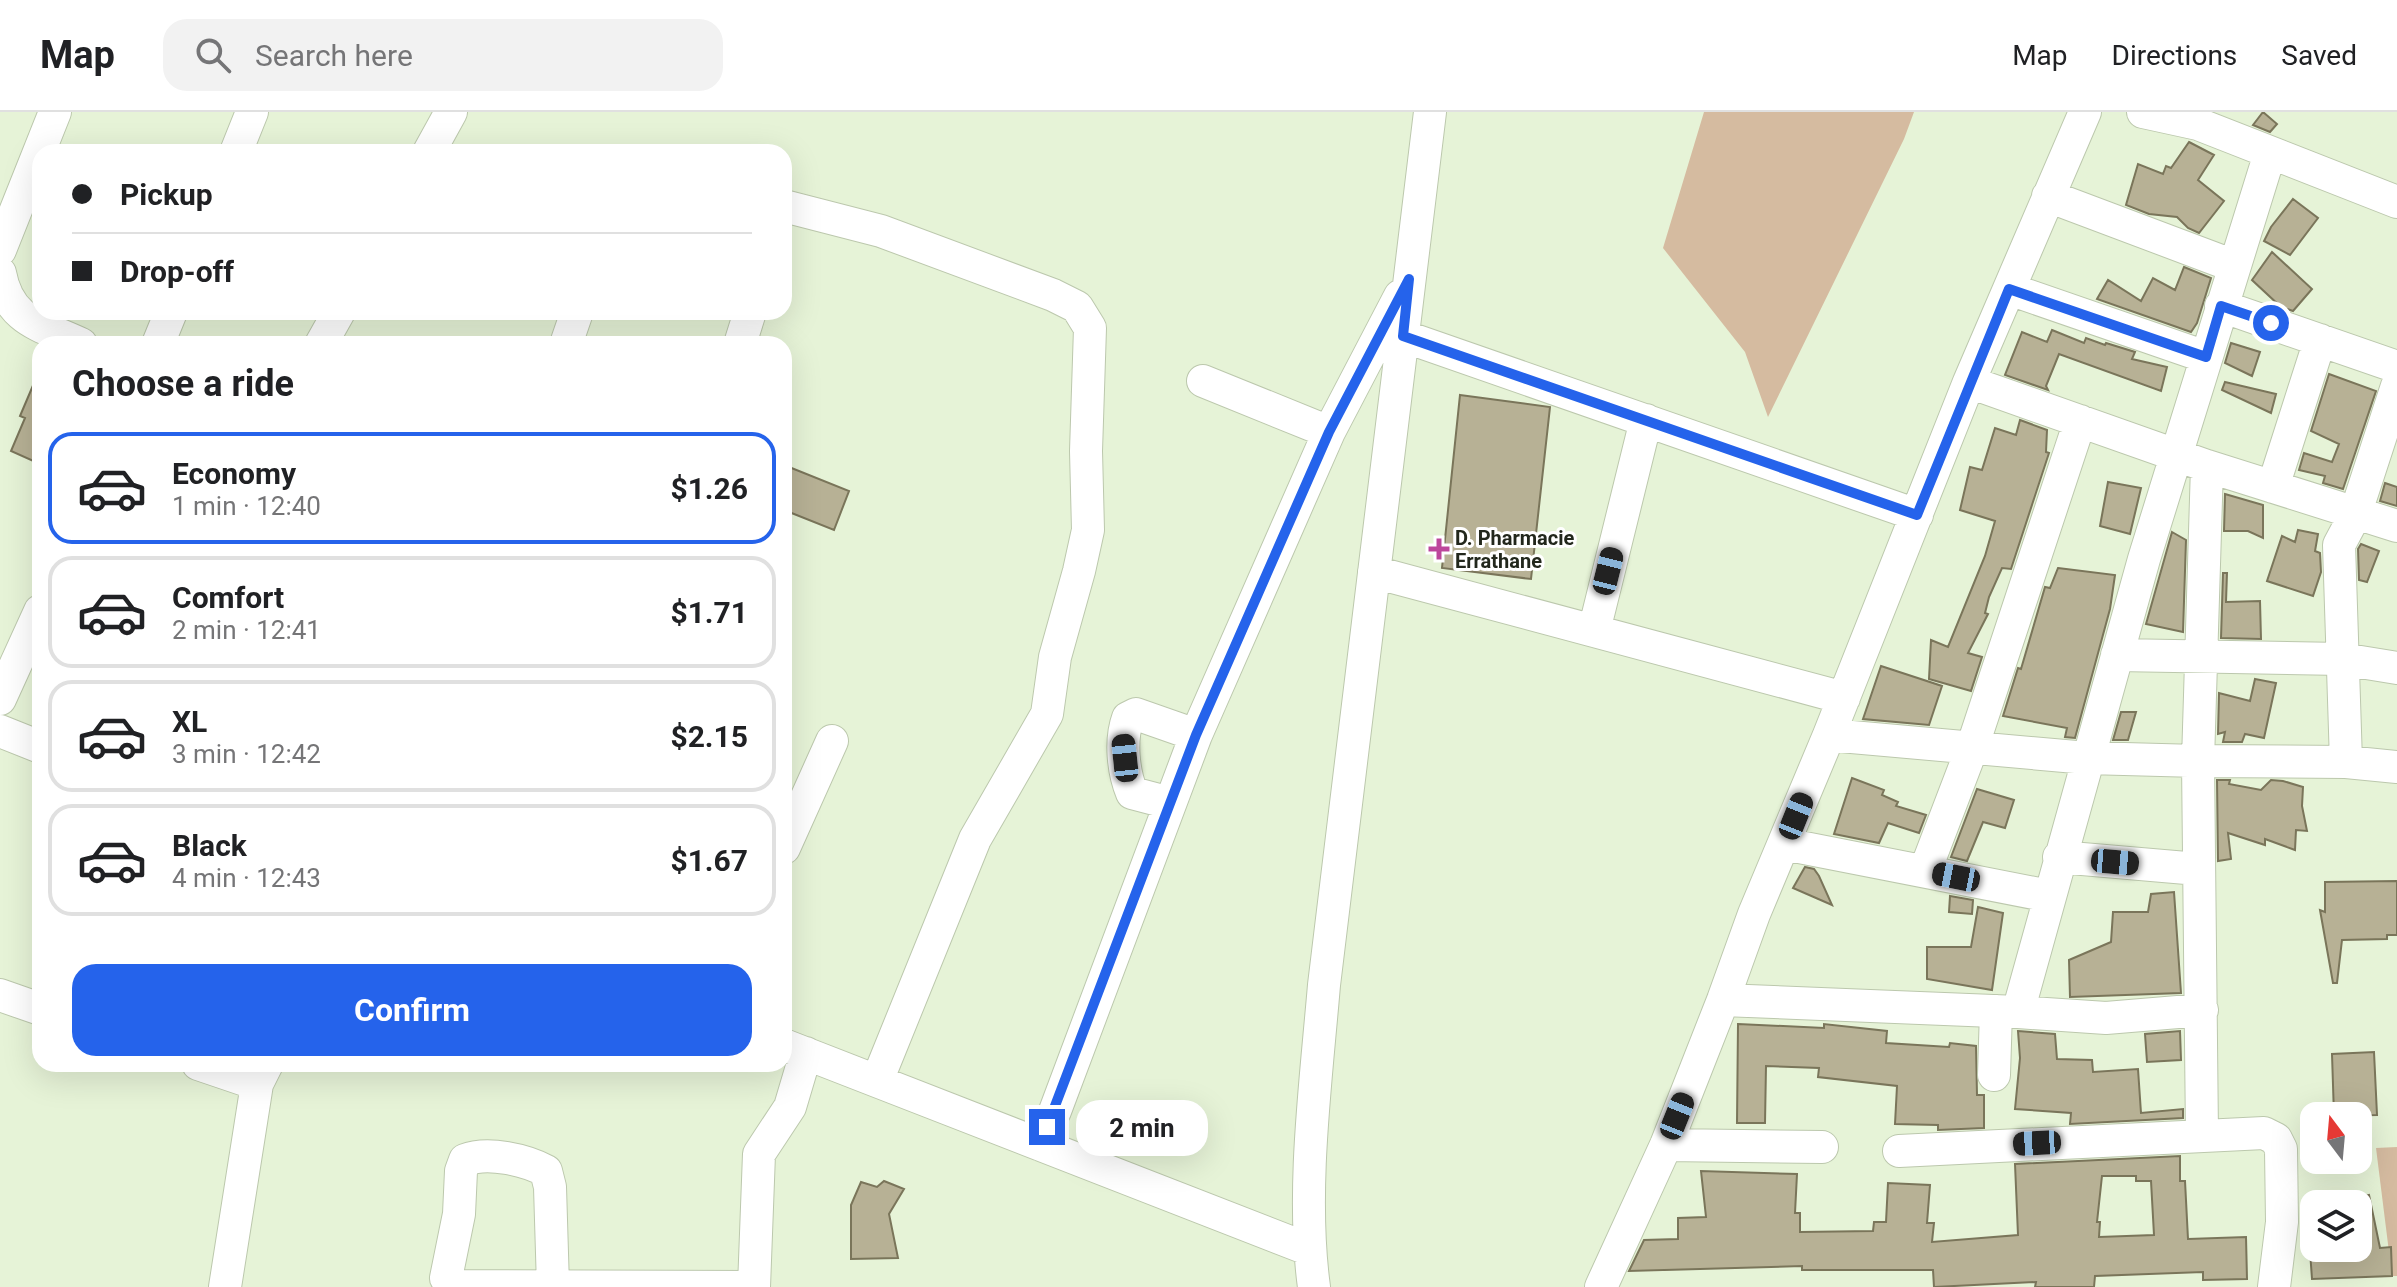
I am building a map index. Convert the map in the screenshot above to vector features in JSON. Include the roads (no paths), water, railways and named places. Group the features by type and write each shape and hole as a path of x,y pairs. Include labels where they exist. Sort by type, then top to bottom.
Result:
{"street":[{"path":"42,144 55,112"},
{"path":"239,144 252,112"},
{"path":"433,144 451,112"},
{"path":"1314,1287 1308,1249 1313,1116 1324,985 1430,112"},
{"path":"1601,1287 1666,1145 1754,914 1844,698 1969,382 2085,112"},
{"path":"2143,112 2201,118 2270,153 2397,202"},
{"path":"1994,1075 2007,1011 2049,896 2175,455 2270,153"},
{"path":"0,250 32,170"},
{"path":"2048,196 2234,266"},
{"path":"792,208 881,231 1053,295 1077,307 1090,328 1086,451 1088,530 1055,657 1047,714 975,839 877,1081"},
{"path":"0,273 4,295 20,316 64,336"},
{"path":"1038,1144 1055,1111 1196,735 1329,432 1409,279"},
{"path":"2009,289 2206,357"},
{"path":"2221,306 2397,367"},
{"path":"1403,336 1917,515"},
{"path":"2273,487 2320,340"},
{"path":"1203,381 1329,432"},
{"path":"1969,382 2207,466 2397,526"},
{"path":"2346,762 2339,545 2355,515 2397,386"},
{"path":"1594,631 1646,420"},
{"path":"1925,871 1972,748 2080,421"},
{"path":"2202,1135 2198,761 2207,466"},
{"path":"1374,572 1844,698"},
{"path":"0,699 32,629"},
{"path":"2117,655 2342,659 2397,668"},
{"path":"1170,803 1132,793 1123,733 1128,718 1136,714 1196,735"},
{"path":"0,731 32,744"},
{"path":"1829,735 2087,758 2346,762 2397,767"},
{"path":"792,830 832,741"},
{"path":"1784,844 2049,896"},
{"path":"2059,857 2198,869"},
{"path":"0,995 32,1006"},
{"path":"1723,1000 2106,1018 2202,1010"},
{"path":"553,1286 550,1187 546,1171 533,1164 477,1155 465,1160 461,1171 459,1214 446,1278 455,1286 754,1287 759,1154 790,1107 795,1049 1308,1249"},
{"path":"225,1287 262,1074"},
{"path":"1899,1151 2264,1133 2276,1139 2281,1149 2282,1222 2274,1287"},
{"path":"1666,1145 1822,1147"}],"place":[{"name":"D. Pharmacie Errathane","path":"1439,549"}]}
